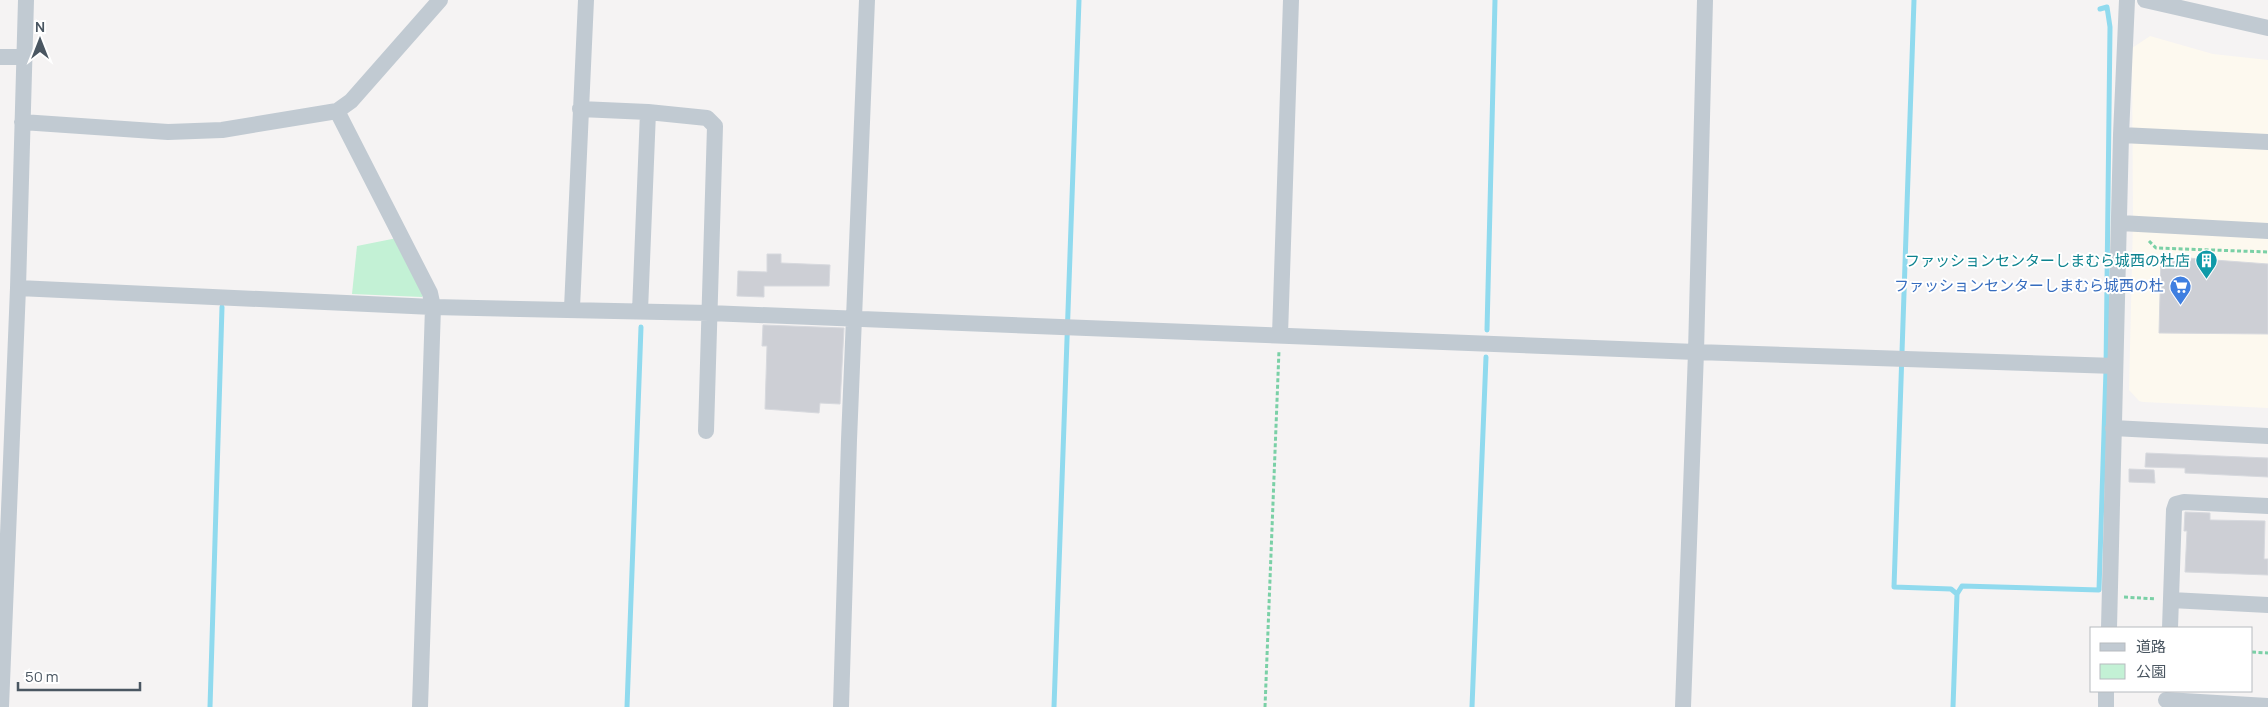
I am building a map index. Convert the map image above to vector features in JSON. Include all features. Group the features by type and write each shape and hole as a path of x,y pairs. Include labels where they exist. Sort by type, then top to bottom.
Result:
{"street":[{"path":"1,707 18,288 26,0"},
{"path":"22,122 168,132 222,130 337,111 351,101 440,0"},
{"path":"572,308 586,0"},
{"path":"841,707 867,0"},
{"path":"1280,335 1291,0"},
{"path":"1683,707 1706,0"},
{"path":"2109,627 2115,366 2124,223 2121,135 2127,0"},
{"path":"2145,0 2268,28"},
{"path":"0,57 24,57"},
{"path":"580,109 648,112 707,118 714,126 706,431"},
{"path":"337,111 430,293 433,306 420,707"},
{"path":"640,311 648,112"},
{"path":"2121,135 2268,142"},
{"path":"2124,223 2268,231"},
{"path":"18,288 433,306 572,308 1696,352 2115,366"},
{"path":"2113,428 2268,436"},
{"path":"2170,627 2174,510 2176,504 2184,502 2268,506"},
{"path":"2171,600 2268,605"},
{"path":"2106,692 2106,707"},
{"path":"2166,699 2268,706"}],"path":[{"path":"2124,223 2156,248 2268,252"},
{"path":"1265,707 1280,335"},
{"path":"2110,596 2171,600"},
{"path":"2253,652 2268,653"}],"shaded area":[{"path":"2150,36 2213,54 2268,60 2268,408 2143,402 2139,401 2129,390 2133,223 2132,48"}],"green space":[{"path":"397,238 426,291 422,297 352,294 357,246"}],"building":[{"path":"767,254 781,254 781,263 830,265 829,286 764,286 764,297 737,296 738,271 767,272"},
{"name":"ファッションセンターしまむら城西の杜店","path":"2161,256 2268,264 2268,334 2159,333"},
{"path":"763,325 844,328 840,404 820,403 819,413 765,409 767,346 762,346"},
{"path":"2146,453 2268,458 2268,477 2185,473 2185,468 2145,467"},
{"path":"2129,469 2154,470 2155,483 2129,482"},
{"path":"2185,512 2210,513 2210,520 2265,521 2264,559 2268,559 2268,575 2185,572 2187,531 2184,531"}],"waterway":[{"path":"1054,707 1079,0"},
{"path":"1487,330 1495,0"},
{"path":"1914,0 1894,587 1951,589 1957,594 1953,707"},
{"path":"1957,594 1962,586 2099,590 2106,370 2110,27 2107,7 2100,9"},
{"path":"210,707 222,307"},
{"path":"627,707 641,327"},
{"path":"1472,707 1486,357"}],"place":[{"name":"ファッションセンターしまむら城西の杜店","path":"2206,280"},
{"name":"ファッションセンターしまむら城西の杜","path":"2180,305"}]}
